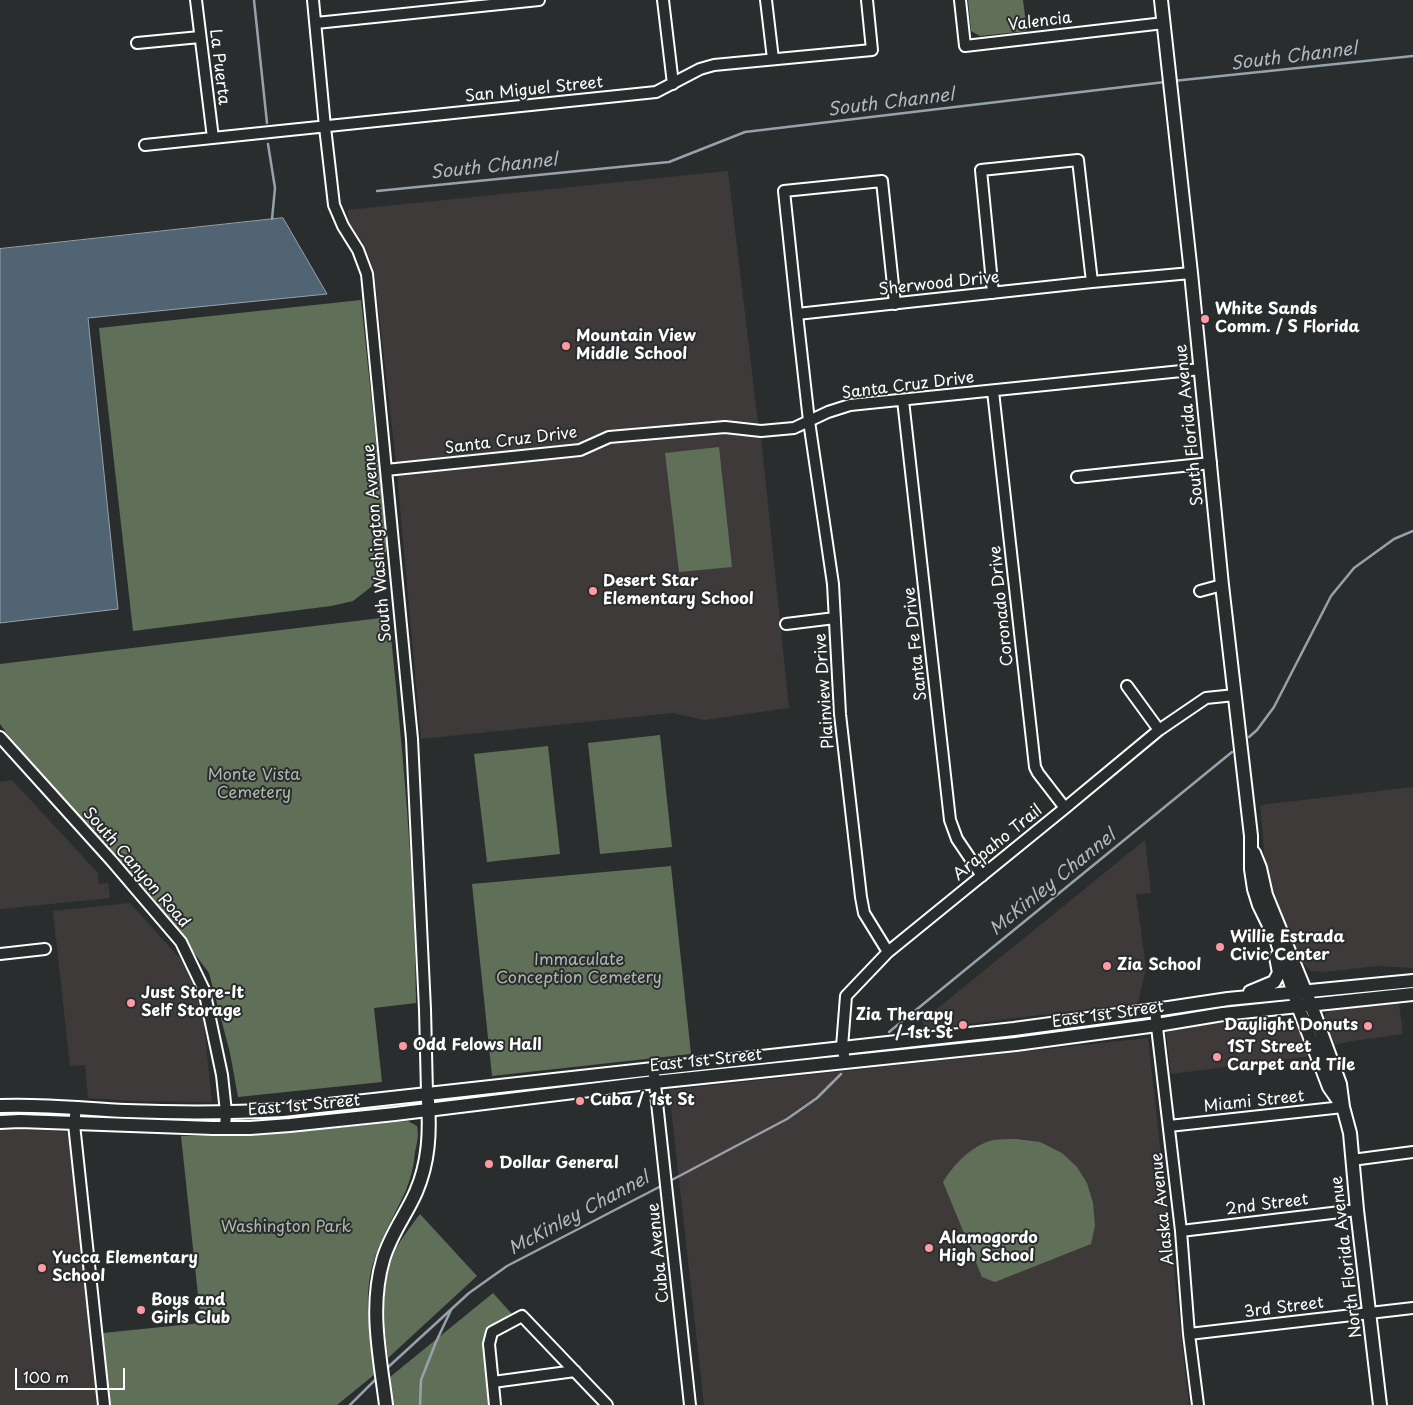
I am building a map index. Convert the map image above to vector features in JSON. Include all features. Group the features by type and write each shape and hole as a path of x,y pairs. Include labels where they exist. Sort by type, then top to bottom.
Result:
{"main road":[{"name":"South Florida Avenue","path":"1161,0 1211,463 1222,585 1252,846 1254,889 1259,905 1299,991"},
{"name":"South Florida Avenue","path":"1252,846 1260,868 1266,895 1299,991"},
{"path":"1228,999 1274,982 1278,972 1273,947 1262,921 1259,905"},
{"name":"East 1st Street","path":"0,1106 32,1105 126,1111 226,1112 283,1110 1014,1029 1228,999 1413,980"},
{"name":"North Florida Avenue","path":"1299,991 1340,1084 1343,1107 1350,1133 1380,1405"},
{"name":"East 1st Street","path":"0,1122 20,1121 225,1128 290,1125 655,1082 1016,1044 1223,1014 1413,994"},
{"path":"386,1405 375,1299 383,1260 392,1236 416,1192 424,1169 428,1146 427,1093"}],"street":[{"name":"La Puerta","path":"196,0 213,138"},
{"name":"South Washington Avenue","path":"313,0 334,205 343,226 358,250 367,274 412,739 425,999 427,1093"},
{"path":"316,23 539,0"},
{"path":"664,0 673,84"},
{"path":"766,0 773,59"},
{"name":"San Miguel Street","path":"144,145 656,92 700,69 714,65 872,50 867,0"},
{"name":"Valencia","path":"960,0 965,46 1164,23"},
{"path":"137,43 200,37"},
{"path":"993,293 981,170 1078,160 1092,282"},
{"path":"809,421 784,191 882,181 896,304"},
{"name":"Sherwood Drive","path":"798,314 1191,273"},
{"name":"Santa Cruz Drive","path":"386,470 580,450 610,437 725,427 761,431 794,428 828,412 850,405 1201,368"},
{"name":"Coronado Drive","path":"993,391 1035,766 1038,773 1065,808"},
{"name":"Santa Fe Drive","path":"903,400 950,820 957,839 982,876"},
{"name":"Plainview Drive","path":"809,421 833,584 840,714 861,897 864,913 888,952"},
{"path":"1077,477 1211,463"},
{"path":"1200,590 1222,585"},
{"path":"786,624 835,618"},
{"path":"1127,686 1159,730"},
{"name":"Arapaho Trail","path":"844,1062 842,1047 846,996 888,952 1159,730 1206,698 1235,695"},
{"name":"South Canyon Road","path":"0,737 4,746 111,860 181,942 204,990 222,1075 226,1112 225,1128"},
{"path":"0,954 44,949"},
{"name":"Alaska Avenue","path":"1155,1010 1181,1231 1189,1334 1198,1405"},
{"path":"751,1057 752,1072"},
{"name":"Cuba Avenue","path":"654,1069 690,1405"},
{"name":"Miami Street","path":"1169,1126 1343,1107"},
{"path":"76,1108 74,1124 104,1405"},
{"path":"1352,1160 1413,1152"},
{"name":"2nd Street","path":"1181,1231 1357,1210"},
{"name":"3rd Street","path":"1189,1334 1413,1308"},
{"path":"495,1405 489,1344 492,1332 522,1316 607,1405"},
{"path":"492,1382 575,1371"}],"shaded area":[{"name":"Mountain View Middle School","path":"728,171 758,423 726,421 609,432 578,444 396,462 374,271 364,244 349,222 347,210"},
{"name":"Desert Star Elementary School","path":"724,432 761,437 789,708 704,720 672,713 421,739 397,474 580,457 610,443"},
{"path":"12,780 98,873 99,884 108,883 110,898 0,909 0,782"},
{"path":"1413,787 1413,968 1378,966 1324,972 1311,971 1300,961 1271,888 1265,863 1260,805"},
{"path":"1145,840 1151,893 1136,894 1146,968 1138,1003 926,1029 922,1021"},
{"name":"Just Store-It Self Storage","path":"130,903 186,965 196,989 203,1017 212,1102 88,1098 85,1065 70,1066 53,911"},
{"path":"1399,1003 1403,1034 1335,1045 1324,1020 1325,1014 1331,1010"},
{"path":"1236,1021 1249,1024 1290,1021 1304,1033 1312,1056 1171,1074 1166,1032 1197,1025"},
{"name":"Alamogordo High School","path":"1148,1038 1189,1405 704,1405 669,1090"},
{"name":"Yucca Elementary School","path":"0,1130 70,1132 99,1405 0,1405"}],"green space":[{"path":"968,0 1023,0 1027,31 980,36 971,31"},
{"path":"361,300 387,547 382,568 371,587 353,601 331,606 133,631 99,328"},
{"path":"719,447 732,567 679,572 665,453"},
{"name":"Monte Vista Cemetery","path":"389,617 410,858 416,1003 374,1008 382,1082 238,1097 230,1053 209,973 150,894 87,827 0,724 0,664"},
{"path":"660,735 672,847 600,854 588,743"},
{"path":"548,746 560,854 487,862 474,754"},
{"name":"Immaculate Conception Cemetery","path":"671,866 691,1054 492,1076 472,884"},
{"name":"Washington Park","path":"408,1121 417,1126 418,1129 412,1171 406,1190 379,1247 369,1280 368,1307 375,1374 337,1405 110,1405 103,1333 201,1323 181,1136 261,1135"},
{"path":"1016,1139 1040,1142 1062,1153 1077,1167 1087,1183 1093,1203 1095,1226 1091,1244 995,1282 982,1277 943,1182 958,1162 970,1151 993,1140"},
{"name":"Washington Park","path":"420,1214 477,1276 388,1358 384,1318 387,1278 396,1248"},
{"path":"493,1293 512,1314 490,1326 484,1344 491,1405 393,1405 390,1377"}],"water":[{"path":"283,218 327,294 88,318 118,609 0,623 0,249"}],"waterway":[{"path":"254,0 267,123"},
{"name":"South Channel","path":"1173,81 1413,56"},
{"name":"South Channel","path":"377,191 669,162 745,132 1165,82"},
{"path":"268,144 275,188 272,219"},
{"name":"McKinley Channel","path":"1249,737 1257,730 1274,707 1331,596 1354,568 1394,539 1413,531"},
{"name":"McKinley Channel","path":"889,1032 1232,752"},
{"name":"McKinley Channel","path":"668,1182 787,1119 817,1098 841,1074"},
{"name":"McKinley Channel","path":"385,1370 469,1293 507,1266 663,1185"},
{"path":"420,1405 421,1380 451,1310"},
{"name":"McKinley Channel","path":"350,1405 377,1378"}],"place":[{"name":"White Sands Comm. / S Florida","path":"1205,319"},
{"name":"Mountain View Middle School","path":"566,346"},
{"name":"Desert Star Elementary School","path":"593,591"},
{"name":"Willie Estrada Civic Center","path":"1220,947"},
{"name":"Zia School","path":"1107,966"},
{"name":"Just Store-It Self Storage","path":"131,1003"},
{"name":"Zia Therapy / 1st St","path":"963,1025"},
{"name":"Daylight Donuts","path":"1368,1026"},
{"name":"Odd Felows Hall","path":"403,1046"},
{"name":"1ST Street Carpet and Tile","path":"1217,1057"},
{"name":"Cuba / 1st St","path":"580,1101"},
{"name":"Dollar General","path":"489,1164"},
{"name":"Alamogordo High School","path":"929,1248"},
{"name":"Yucca Elementary School","path":"42,1268"},
{"name":"Boys and Girls Club","path":"141,1310"}]}
